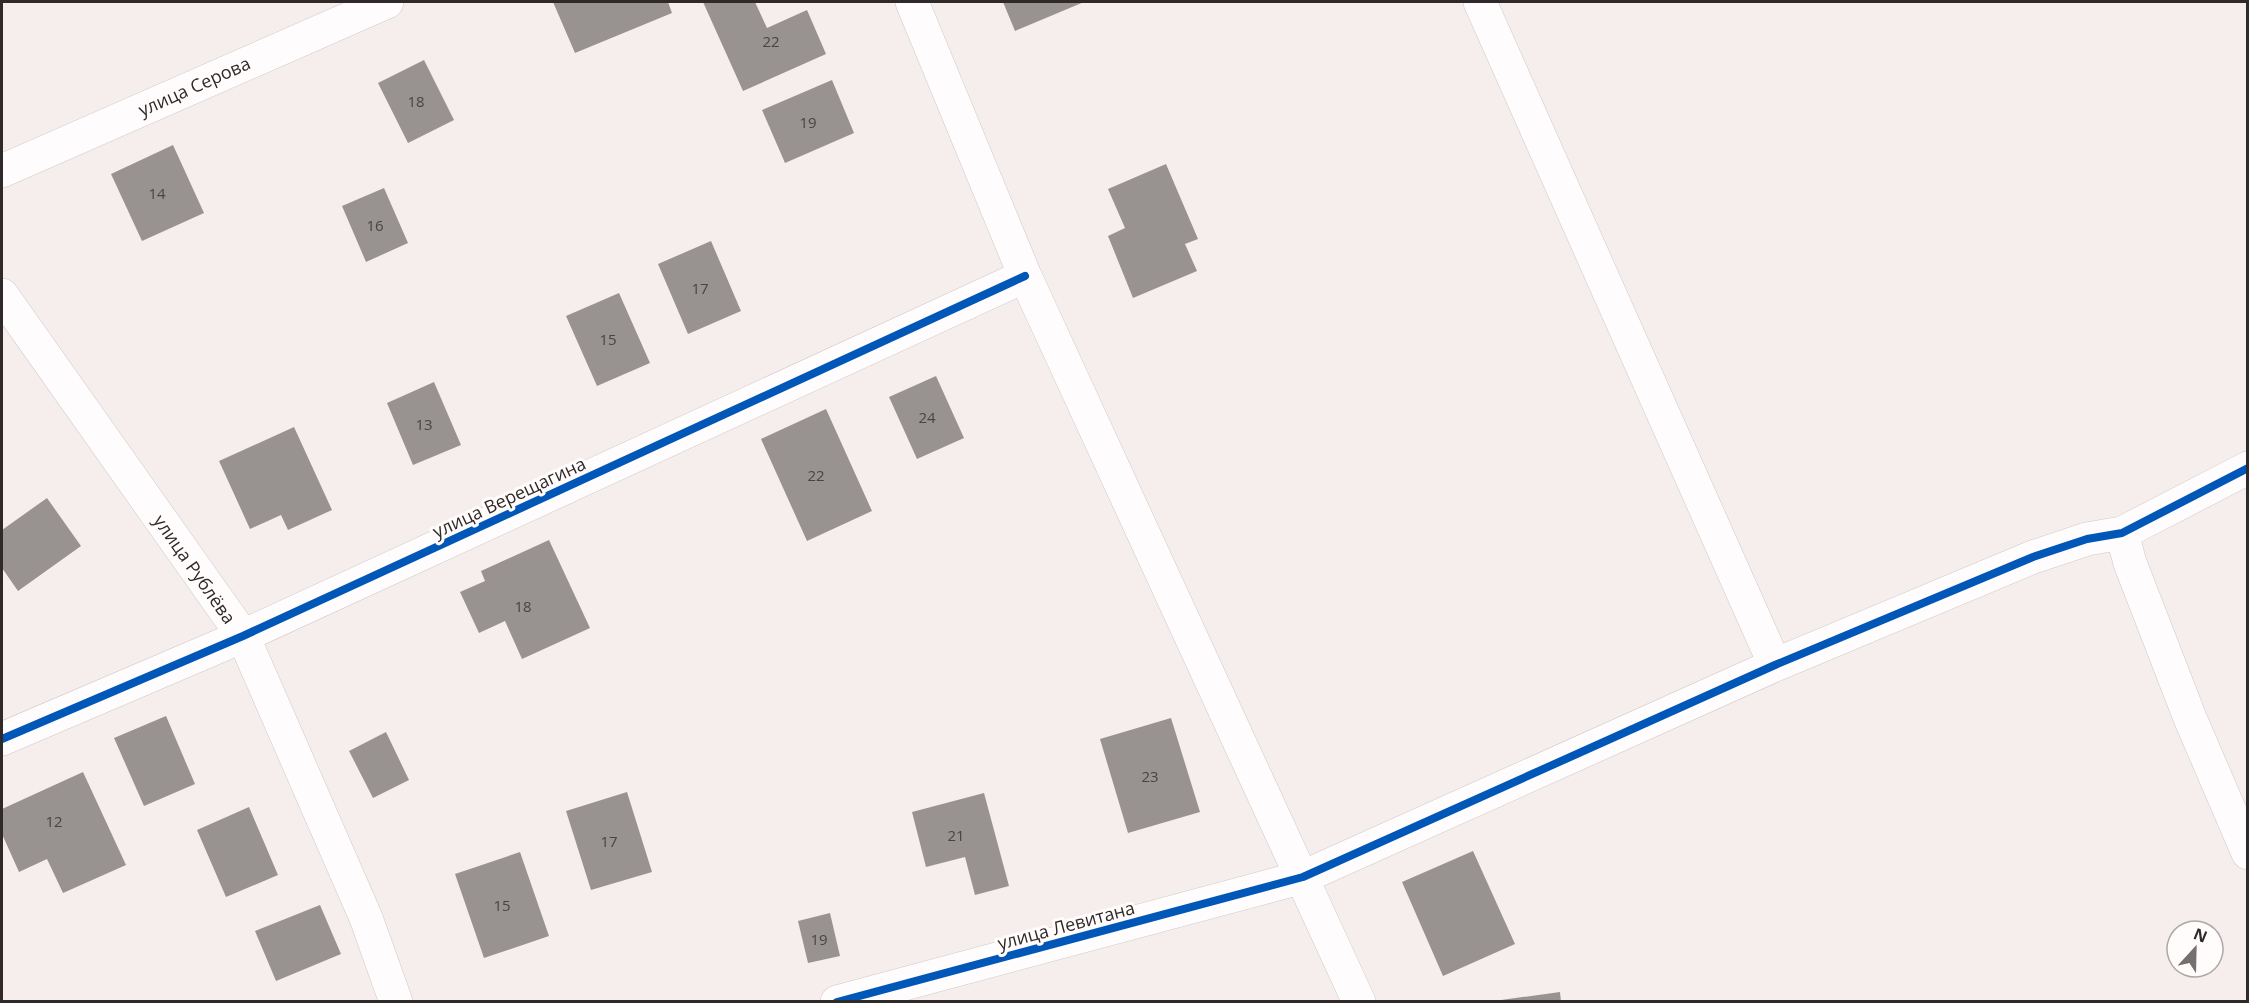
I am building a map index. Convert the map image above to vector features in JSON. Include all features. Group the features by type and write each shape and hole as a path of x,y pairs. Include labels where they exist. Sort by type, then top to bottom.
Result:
{"street":[{"name":"улица Серова","path":"2,171 387,2"},
{"path":"912,2 1025,276 1359,1002"},
{"path":"1480,2 1775,666"},
{"name":"улица Верещагина","path":"2,739 243,636 1025,276"},
{"name":"улица Рублёва","path":"2,295 243,636 366,918 396,1002"},
{"name":"улица Левитана","path":"837,1002 1303,878 1775,666 2033,557 2087,539 2122,532 2247,468"},
{"path":"2122,532 2130,562 2247,853"}],"building":[{"path":"553,2 668,2 672,13 575,53"},
{"path":"703,2 755,2 767,28 807,10 826,54 743,91"},
{"path":"1003,2 1084,2 1015,31"},
{"path":"424,60 454,120 408,143 378,83"},
{"path":"832,80 854,133 785,163 762,110"},
{"path":"173,145 204,213 142,241 111,174"},
{"path":"1166,164 1198,239 1185,244 1197,271 1133,298 1108,236 1125,228 1108,189"},
{"path":"384,188 408,243 366,262 342,206"},
{"path":"711,241 741,311 688,334 658,264"},
{"path":"619,293 650,363 597,386 566,316"},
{"path":"936,376 964,438 917,459 889,397"},
{"path":"434,382 461,445 413,465 387,403"},
{"path":"826,409 872,511 807,541 761,439"},
{"path":"294,427 332,510 288,530 281,515 250,529 219,461"},
{"path":"47,498 81,546 18,591 2,568 2,530"},
{"path":"549,540 590,628 522,659 505,621 479,633 460,592 485,581 481,571"},
{"path":"166,716 195,784 144,806 114,738"},
{"path":"1171,718 1200,812 1128,833 1100,739"},
{"path":"386,732 409,780 373,798 349,751"},
{"path":"83,772 126,865 63,893 47,859 19,872 2,834 2,809"},
{"path":"627,792 652,872 591,890 566,811"},
{"path":"984,793 1009,886 975,895 965,857 926,867 912,812"},
{"path":"249,807 278,875 226,897 197,830"},
{"path":"1473,851 1515,944 1443,976 1402,882"},
{"path":"520,852 549,936 484,958 455,874"},
{"path":"320,905 341,954 276,981 255,931"},
{"path":"830,913 840,956 808,963 798,921"},
{"path":"1560,992 1561,1002 1501,1002 1501,1000"}],"cycle path":[{"path":"2,739 243,636 1025,276"},
{"path":"837,1002 1303,877 1775,665 2033,557 2087,539 2122,533 2248,468"}]}
